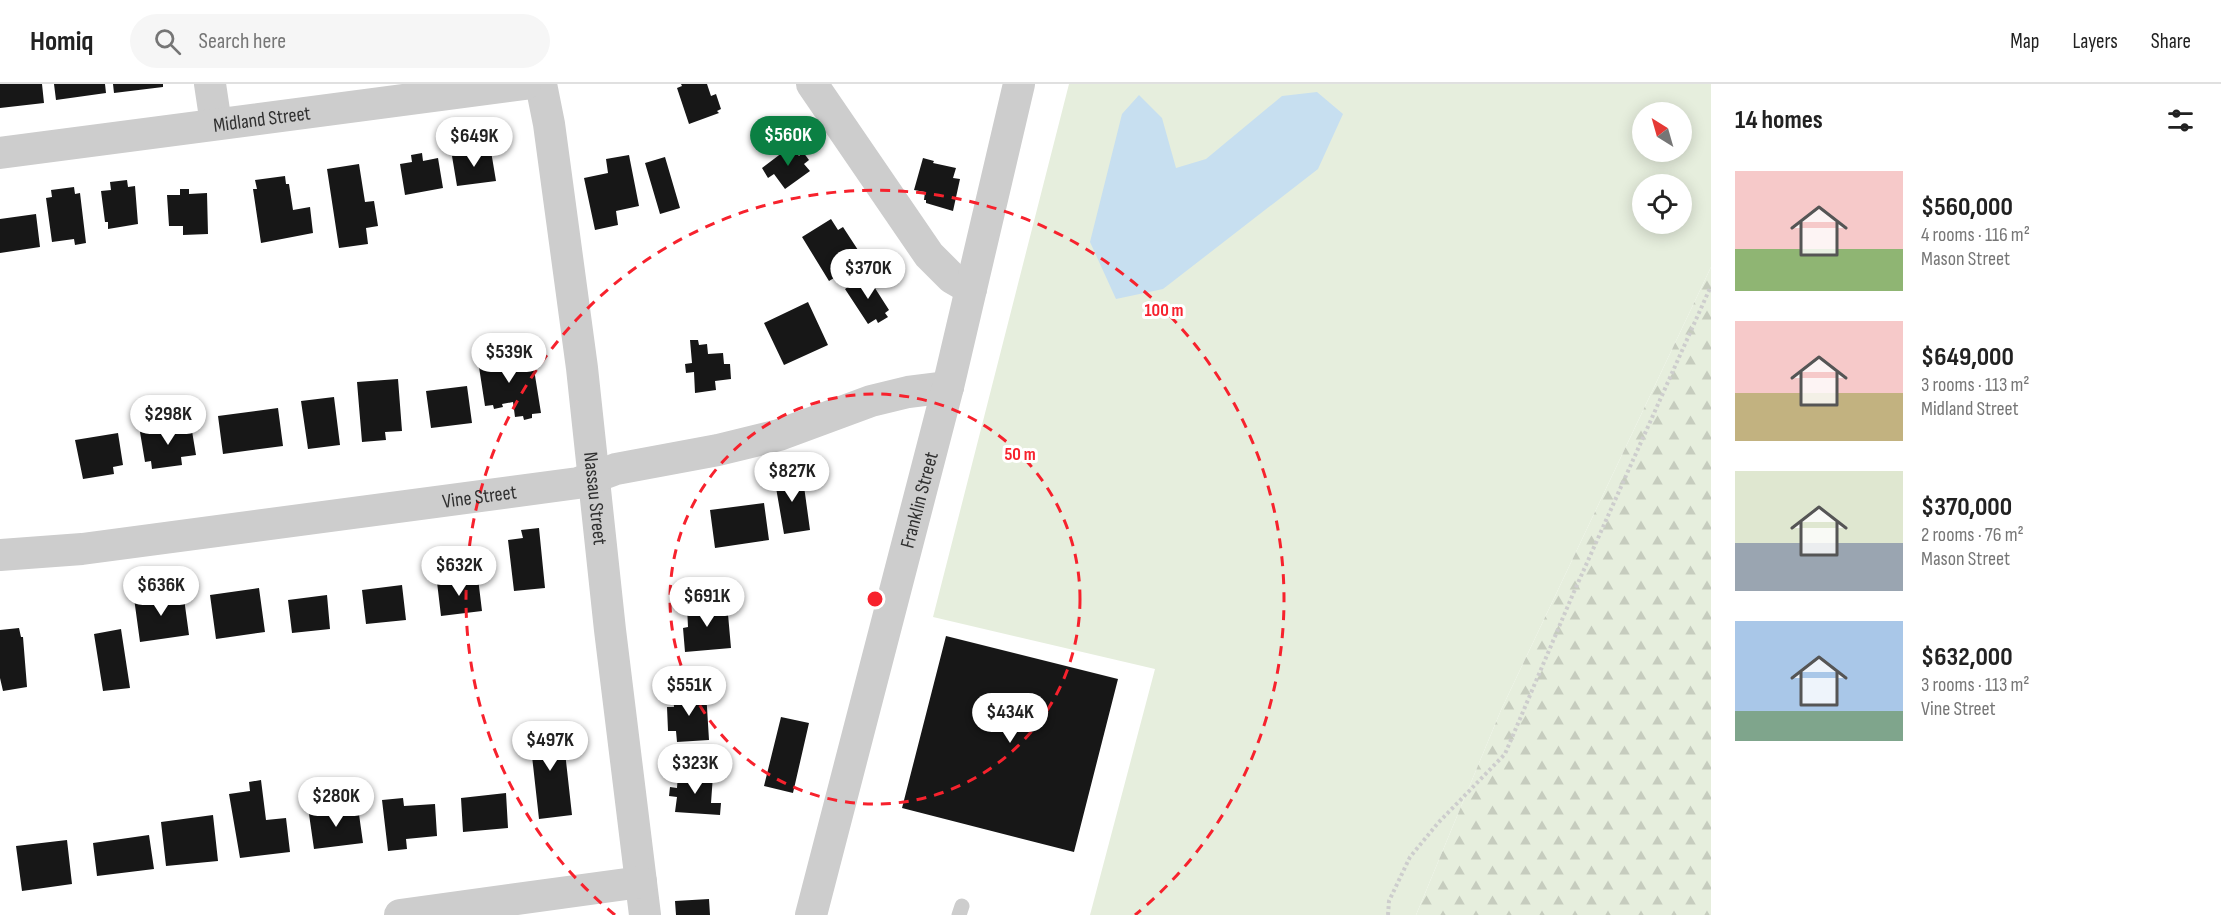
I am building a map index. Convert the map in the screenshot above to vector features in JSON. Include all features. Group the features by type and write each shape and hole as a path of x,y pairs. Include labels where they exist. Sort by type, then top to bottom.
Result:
{"street":[{"path":"210,84 216,124"},
{"name":"Midland Street","path":"0,153 525,84"},
{"name":"Nassau Street","path":"541,84 549,124 582,368 645,915"},
{"path":"812,84 929,255 952,278 971,289"},
{"name":"Franklin Street","path":"811,915 948,387 1019,84"},
{"name":"Vine Street","path":"0,555 94,547 578,483 616,469 718,450 779,435 871,401 908,392 948,387"},
{"path":"400,915 641,882"}],"path":[{"path":"1388,915 1389,901 1410,857 1438,823 1505,754 1573,594 1711,286"}],"green space":[{"path":"1069,84 1711,84 1711,267 1501,710 1416,915 1090,915 1155,669 933,617"},
{"path":"1711,267 1711,915 1416,915 1501,710"}],"water":[{"path":"1317,92 1343,114 1318,169 1163,289 1116,299 1090,242 1122,114 1139,95 1162,118 1176,168 1206,159 1282,96"}],"building":[{"path":"0,84 42,84 44,103 0,108"},
{"path":"54,84 105,84 106,93 56,100"},
{"path":"113,84 163,84 163,87 114,93"},
{"path":"681,84 707,84 711,96 716,94 721,109 717,111 719,113 689,124 677,88 682,86"},
{"path":"791,146 799,156 803,152 809,160 804,164 810,171 785,189 774,174 768,178 762,168"},
{"path":"491,151 496,181 457,186 452,156"},
{"path":"422,153 423,161 438,158 443,188 405,195 400,164 412,162 411,155"},
{"path":"629,155 639,206 616,211 618,225 595,230 584,178 608,173 606,159"},
{"path":"665,157 680,208 660,214 645,163"},
{"path":"923,158 934,161 933,163 956,168 953,178 960,179 953,211 926,203 925,192 914,190"},
{"path":"359,164 365,202 374,201 378,226 366,228 368,244 339,248 327,169"},
{"path":"285,176 286,184 289,184 293,210 310,207 313,233 261,243 253,189 257,189 255,180"},
{"path":"127,180 128,187 135,186 138,224 108,229 101,191 111,190 110,182"},
{"path":"74,187 75,194 80,193 86,243 75,245 74,239 52,242 46,198 52,197 51,190"},
{"path":"180,189 189,189 189,194 207,193 208,234 183,235 183,226 169,226 167,195 180,195"},
{"path":"36,214 40,247 0,253 0,219"},
{"path":"831,219 838,230 843,227 858,250 852,253 859,263 829,281 802,237"},
{"path":"866,274 889,310 885,313 888,317 878,323 876,319 868,324 845,289"},
{"path":"808,302 828,345 784,365 764,323"},
{"path":"690,340 698,340 699,345 707,344 708,354 723,353 724,364 730,364 731,379 715,381 716,390 695,393 694,372 686,373 685,364 692,363"},
{"path":"505,349 507,367 533,363 541,413 532,414 532,418 524,420 523,416 515,417 513,402 502,404 503,407 494,409 493,405 485,406 477,354"},
{"path":"398,379 402,431 385,432 386,440 362,442 357,382"},
{"path":"467,386 472,423 431,428 426,391"},
{"path":"334,397 340,445 308,449 301,401"},
{"path":"278,408 283,446 223,454 218,416"},
{"path":"175,424 175,428 191,425 196,455 181,457 182,465 152,469 151,461 145,462 140,432"},
{"path":"118,433 123,465 113,467 114,474 83,479 75,440"},
{"path":"793,472 795,480 803,479 810,530 784,534 774,476"},
{"path":"764,503 769,540 715,548 710,510"},
{"path":"539,528 545,588 514,591 508,540 523,538 521,530"},
{"path":"478,578 482,611 441,616 437,582"},
{"path":"402,585 406,620 366,624 362,590"},
{"path":"259,588 265,632 216,639 210,595"},
{"path":"183,591 189,635 140,642 134,598"},
{"path":"327,595 330,629 292,633 288,600"},
{"path":"727,603 731,648 685,652 683,628 688,627 687,606"},
{"path":"19,628 21,637 23,637 27,687 3,691 0,678 0,630"},
{"path":"121,629 130,688 103,691 94,634"},
{"path":"946,636 1118,679 1074,852 902,808"},
{"path":"706,691 709,740 677,742 676,731 668,731 667,707 674,707 673,693"},
{"path":"781,717 809,723 793,793 764,786"},
{"path":"562,725 572,815 539,819 529,729"},
{"path":"678,773 713,775 711,803 721,803 720,815 675,812 677,797 669,796 670,787 677,788"},
{"path":"261,780 266,820 286,818 290,852 240,858 229,794 250,791 249,782"},
{"path":"506,793 508,828 463,832 461,798"},
{"path":"403,798 404,806 435,804 437,836 406,839 407,849 388,851 382,800"},
{"path":"358,807 363,843 314,849 309,814"},
{"path":"213,815 218,861 166,866 161,822"},
{"path":"149,835 154,869 97,876 93,843"},
{"path":"67,840 72,884 22,891 16,846"},
{"path":"709,899 710,915 676,915 675,901"}]}
